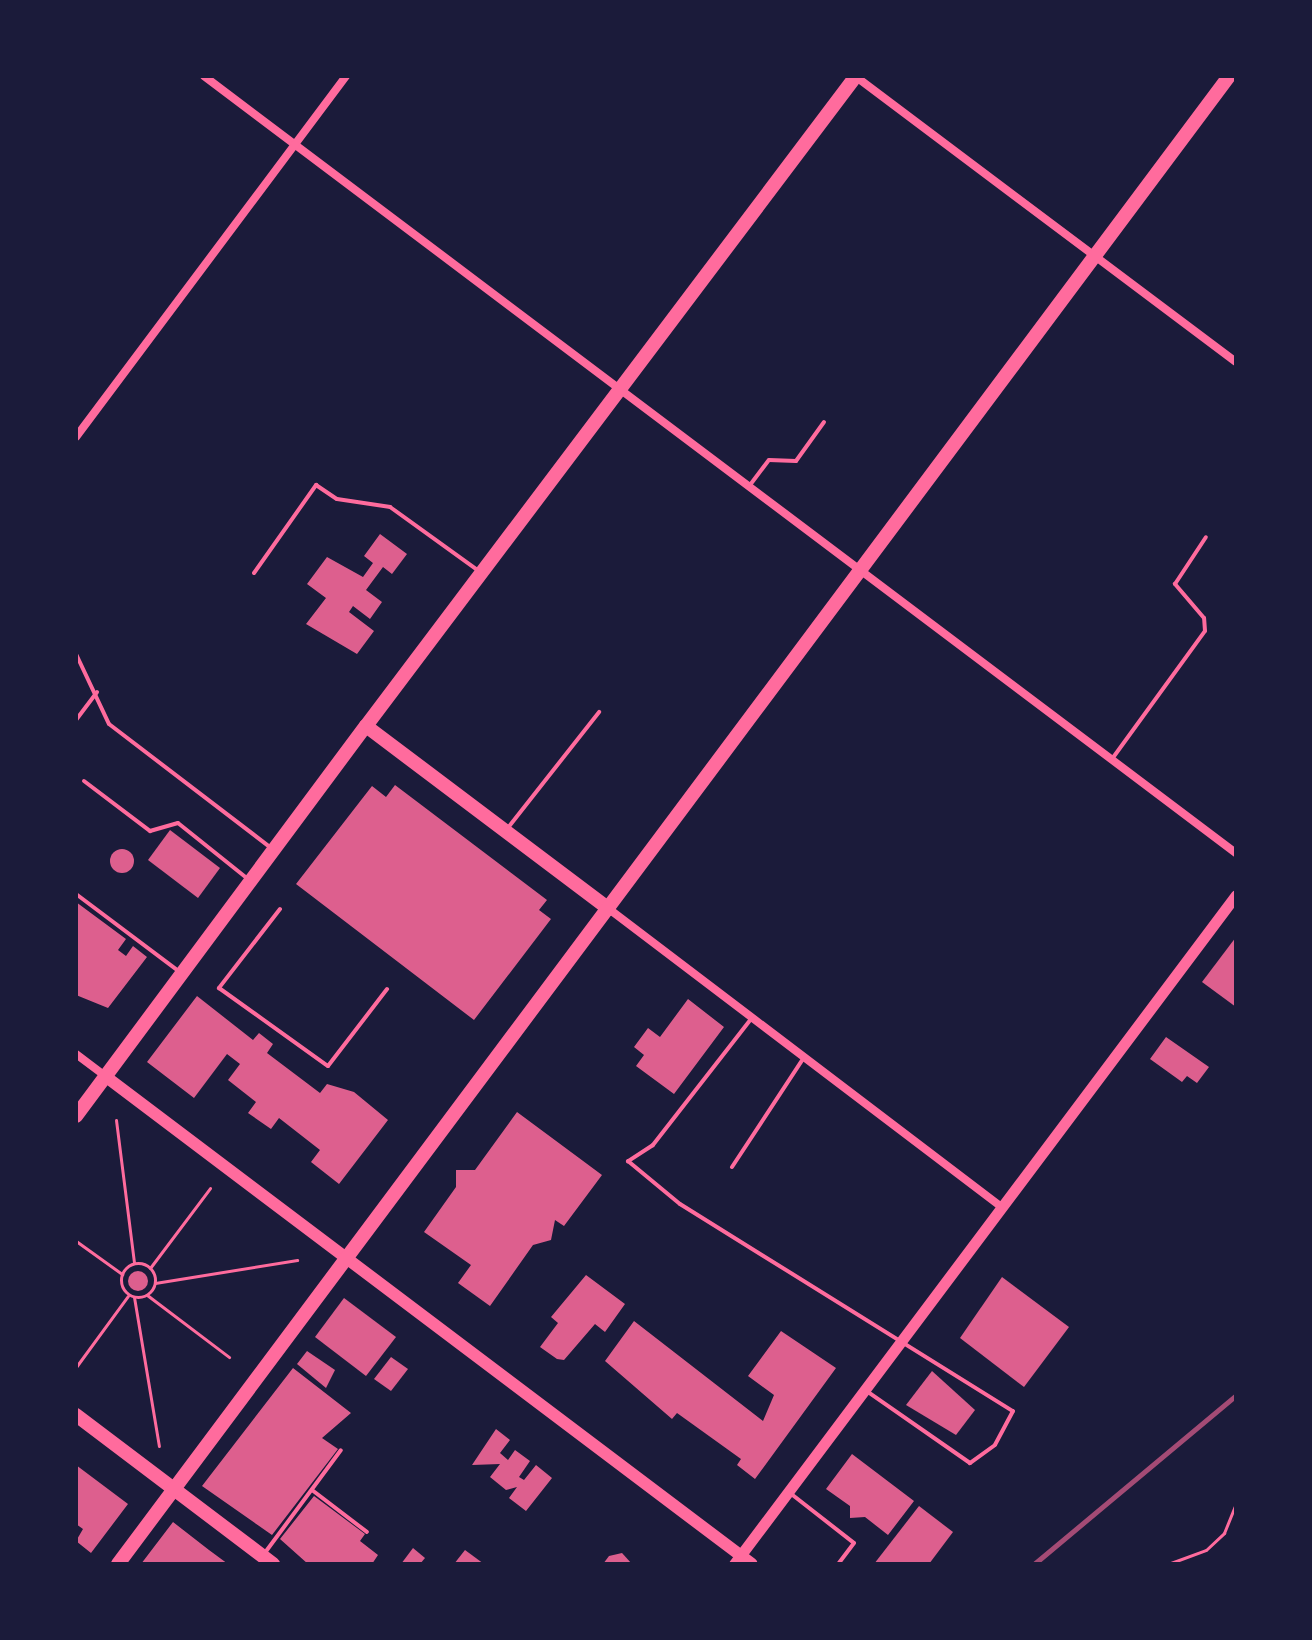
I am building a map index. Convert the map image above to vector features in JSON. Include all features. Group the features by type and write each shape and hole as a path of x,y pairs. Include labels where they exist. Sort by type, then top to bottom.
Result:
{"main road":[{"path":"76,1116 855,76"},
{"path":"118,1564 1229,76"},
{"path":"366,726 609,909"},
{"path":"105,1076 348,1258 737,1560 752,1564"},
{"path":"76,1415 268,1560"}],"street":[{"path":"204,76 1236,853"},
{"path":"76,437 346,76"},
{"path":"855,76 1236,362"},
{"path":"737,1560 1236,895"},
{"path":"609,909 1002,1207"},
{"path":"76,1054 105,1076"}],"lane":[{"path":"750,485 769,460 796,461 824,422"},
{"path":"254,573 316,485 337,499 390,507 481,574"},
{"path":"1112,759 1205,631 1204,618 1175,584 1206,537"},
{"path":"76,654 97,692 109,724 274,850"},
{"path":"76,720 97,692"},
{"path":"506,831 599,712"},
{"path":"84,781 150,831 178,823 250,881"},
{"path":"76,894 181,972"},
{"path":"280,909 219,988 328,1066 387,989"},
{"path":"752,1017 653,1145 628,1161 680,1204 1013,1411 995,1445 970,1463 864,1390"},
{"path":"732,1167 804,1057"},
{"path":"268,1560 341,1450"},
{"path":"312,1490 367,1532"},
{"path":"788,1492 854,1543 838,1564"}],"path":[{"path":"116,1120 134,1263"},
{"path":"150,1268 210,1188"},
{"path":"76,1241 122,1274 131,1296 159,1446"},
{"path":"147,1295 155,1283 297,1260"},
{"path":"134,1263 150,1268"},
{"path":"122,1274 134,1263"},
{"path":"150,1268 155,1283"},
{"path":"76,1367 131,1296 147,1295 229,1357"},
{"path":"1168,1564 1206,1550 1224,1533 1236,1504"}],"building":[{"path":"380,534 407,554 392,574 383,567 366,590 382,602 370,619 353,606 349,612 374,631 357,654 306,624 326,598 307,584 327,557 363,577 373,563 364,556"},
{"path":"395,785 547,900 539,910 551,919 474,1020 296,884 372,786 386,797"},
{"path":"170,830 220,868 198,898 148,860"},
{"path":"122,849 133,856 134,861 127,872 122,873 111,866 110,861 117,850"},
{"path":"76,902 126,939 118,950 126,956 133,946 147,957 108,1008 76,995"},
{"path":"1236,937 1236,1007 1202,982"},
{"path":"197,996 253,1040 259,1033 273,1044 267,1053 320,1093 327,1084 354,1092 388,1120 339,1184 311,1162 320,1150 279,1118 271,1129 248,1113 256,1102 228,1080 240,1064 227,1054 194,1098 147,1062"},
{"path":"688,999 724,1027 674,1094 636,1066 644,1055 634,1047 648,1028 660,1037"},
{"path":"1166,1037 1209,1067 1197,1083 1187,1076 1182,1082 1150,1059"},
{"path":"517,1112 602,1175 564,1226 555,1220 551,1240 533,1245 490,1306 458,1283 471,1265 424,1232 456,1187 456,1170 475,1170"},
{"path":"138,1271 145,1274 148,1281 145,1288 138,1291 131,1288 128,1281 131,1274"},
{"path":"586,1275 625,1304 605,1332 595,1324 564,1360 557,1359 540,1347 558,1323 551,1317"},
{"path":"1002,1277 1069,1327 1024,1387 960,1338"},
{"path":"344,1298 396,1337 366,1376 315,1337"},
{"path":"634,1321 763,1421 774,1395 748,1376 781,1331 836,1368 755,1479 737,1465 741,1459 677,1413 672,1419 605,1361"},
{"path":"307,1351 335,1370 326,1388 297,1364"},
{"path":"391,1357 408,1369 391,1391 374,1379"},
{"path":"293,1368 351,1413 322,1438 338,1449 272,1535 202,1486"},
{"path":"932,1371 975,1410 956,1435 906,1405"},
{"path":"496,1429 510,1440 500,1453 508,1460 515,1450 530,1461 519,1477 524,1480 536,1465 552,1478 526,1511 509,1498 517,1487 506,1490 490,1477 500,1464 472,1465"},
{"path":"852,1454 914,1501 888,1535 865,1517 850,1518 850,1506 826,1489"},
{"path":"76,1465 128,1504 91,1553 76,1541 83,1529 76,1524"},
{"path":"314,1496 365,1534 360,1541 378,1555 372,1564 308,1564 280,1539"},
{"path":"919,1506 953,1532 929,1564 874,1564"},
{"path":"173,1522 209,1550 228,1564 141,1564"},
{"path":"413,1548 425,1558 420,1564 401,1564"},
{"path":"465,1550 484,1564 454,1564"},
{"path":"622,1553 632,1564 603,1564 609,1556"}],"railway":[{"path":"1034,1564 1236,1395"}]}
